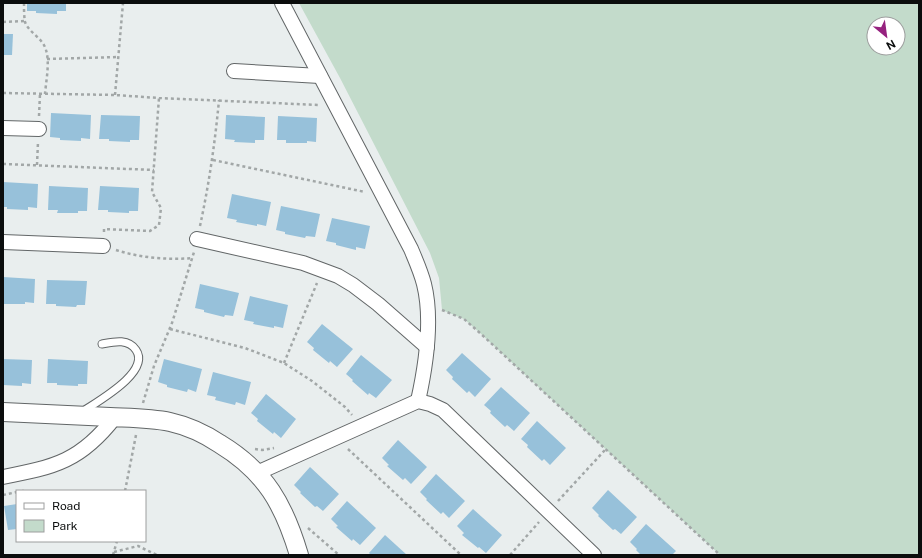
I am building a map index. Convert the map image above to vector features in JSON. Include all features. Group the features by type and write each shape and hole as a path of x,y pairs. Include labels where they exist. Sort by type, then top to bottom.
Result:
{"street":[{"path":"282,3 411,249 424,284 427,303 427,346 423,379 418,401"},
{"path":"234,71 320,76"},
{"path":"3,128 38,129"},
{"path":"197,239 303,263 323,270 353,285 378,304 427,346"},
{"path":"3,242 103,246"},
{"path":"258,473 418,401 430,404 443,410 594,555"},
{"path":"3,412 116,417 140,413 190,429 210,438 244,460 258,473 275,496 287,520 299,555"},
{"path":"3,477 51,466 74,456 94,442 116,417"}],"lane":[{"path":"78,415 127,380 136,370 139,361 138,352 134,346 127,342 117,341 102,344"}],"path":[{"path":"24,3 25,22 28,28 44,44 46,49 47,59 45,94"},
{"path":"116,95 123,3"},
{"path":"3,22 25,22"},
{"path":"47,59 118,57"},
{"path":"3,93 116,95 324,105"},
{"path":"159,98 152,192 161,208 159,225 150,231 104,229 103,246 151,257 180,259 193,258"},
{"path":"125,490 140,413 154,366 170,329 193,258 213,160 219,100"},
{"path":"213,160 370,193"},
{"path":"3,164 154,170"},
{"path":"284,362 323,270"},
{"path":"427,303 464,319 720,555"},
{"path":"170,329 245,348 284,362 312,381 345,407 355,418"},
{"path":"336,438 461,555"},
{"path":"252,448 262,450 281,445"},
{"path":"510,555 605,450"},
{"path":"3,495 16,492"},
{"path":"287,520 308,528 339,555"},
{"path":"113,554 116,542"},
{"path":"113,554 138,546 156,555"}],"green space":[{"path":"299,3 919,3 919,555 720,555 480,333 464,319 442,310 439,278 430,253 340,78"}],"building":[{"path":"27,3 66,3 66,11 57,11 57,14 36,13 36,11 27,11"},
{"path":"3,34 13,34 12,55 3,55"},
{"path":"51,113 91,115 90,139 81,138 81,141 60,140 60,138 50,137"},
{"path":"101,115 140,116 139,140 130,140 130,142 99,139"},
{"path":"226,115 265,117 264,140 255,140 255,143 234,142 235,140 225,139"},
{"path":"278,116 317,118 316,142 307,141 307,143 286,143 286,140 277,140"},
{"path":"3,182 38,184 37,208 28,207 28,210 7,209 7,207 3,207"},
{"path":"49,186 88,188 87,211 78,211 78,213 57,213 58,210 48,210"},
{"path":"100,186 139,188 138,211 129,211 129,213 98,210"},
{"path":"232,194 271,202 266,226 236,222 237,220 227,218"},
{"path":"281,206 320,214 315,237 306,236 305,238 285,234 285,232 276,230"},
{"path":"332,218 370,226 365,249 356,247 356,250 326,241"},
{"path":"3,277 35,279 34,303 25,302 25,304 4,304"},
{"path":"47,280 87,281 85,305 77,305 76,307 46,304"},
{"path":"200,284 239,293 233,316 225,315 224,317 195,308"},
{"path":"250,296 288,305 283,328 253,324 254,322 244,320"},
{"path":"322,324 353,349 337,367 330,361 329,363 313,350 314,348 307,342"},
{"path":"462,353 491,379 475,397 469,391 467,393 452,379 453,377 446,370"},
{"path":"361,355 392,380 376,398 369,393 368,395 346,374"},
{"path":"3,359 32,360 31,384 22,383 22,386 3,385"},
{"path":"48,359 88,361 87,384 78,384 78,386 47,383"},
{"path":"164,359 202,369 196,392 188,389 187,392 167,387 167,385 158,382"},
{"path":"213,372 251,382 245,405 236,402 235,405 215,400 216,397 207,395"},
{"path":"501,387 530,413 514,431 507,425 505,427 484,405"},
{"path":"266,394 296,419 281,438 274,432 273,434 257,421 258,419 251,413"},
{"path":"537,421 566,448 550,465 544,459 542,461 521,439"},
{"path":"398,440 427,467 411,484 405,478 403,480 387,466 389,465 382,458"},
{"path":"310,467 339,494 323,511 317,506 315,507 294,485"},
{"path":"436,474 465,501 449,518 443,512 441,514 420,492"},
{"path":"608,490 637,517 621,534 615,529 613,530 592,508"},
{"path":"347,501 376,528 360,545 353,539 352,541 336,527 338,526 331,519"},
{"path":"16,504 16,529 8,530 4,506"},
{"path":"473,509 502,535 486,553 462,535 464,533 457,526"},
{"path":"646,524 676,551 672,555 641,555 636,550 637,549 630,542"},
{"path":"385,535 407,555 371,555 369,553"}]}
